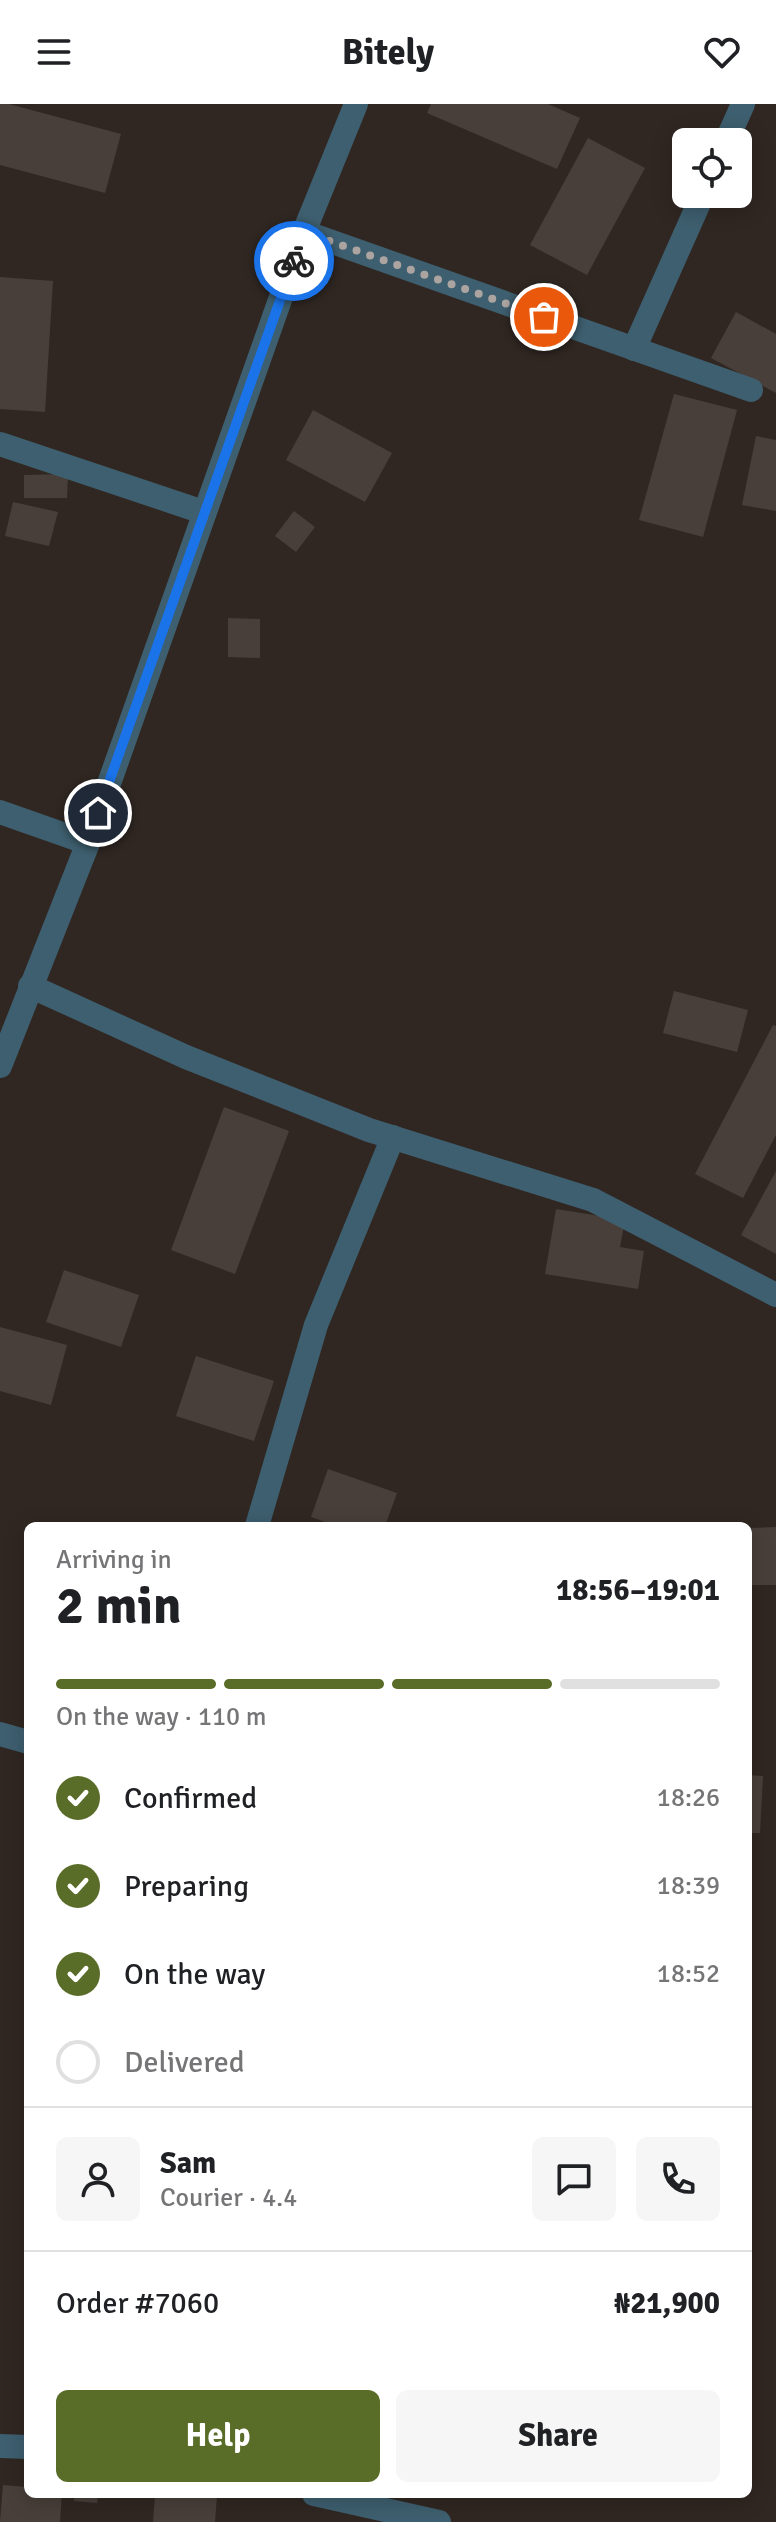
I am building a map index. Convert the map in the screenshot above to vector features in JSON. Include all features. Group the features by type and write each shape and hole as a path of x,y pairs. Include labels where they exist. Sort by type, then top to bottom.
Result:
{"street":[{"path":"0,1066 88,843 304,232 356,104"},
{"path":"732,128 743,104"},
{"path":"634,349 697,208"},
{"path":"304,232 751,390"},
{"path":"0,444 203,512"},
{"path":"0,812 88,843"},
{"path":"30,986 186,1057 369,1130 593,1200 776,1295"},
{"path":"258,1522 316,1325 393,1137"},
{"path":"0,1734 24,1741"},
{"path":"0,2446 24,2447"},
{"path":"351,2498 388,2502 439,2522"}],"building":[{"path":"0,104 121,134 105,193 0,165"},
{"path":"431,104 548,104 580,118 557,169 427,113"},
{"path":"588,138 645,168 587,275 530,245"},
{"path":"0,277 53,281 45,412 0,409"},
{"path":"736,312 776,334 776,393 711,358"},
{"path":"674,394 737,410 703,537 639,520"},
{"path":"313,410 392,453 365,502 286,460"},
{"path":"756,436 776,440 776,511 742,505"},
{"path":"68,474 67,498 24,498 24,475"},
{"path":"13,502 58,512 49,546 5,536"},
{"path":"294,511 315,527 296,552 275,536"},
{"path":"228,618 260,619 260,658 228,657"},
{"path":"674,991 748,1010 737,1052 663,1033"},
{"path":"773,1025 776,1026 776,1135 743,1198 695,1174"},
{"path":"224,1107 289,1131 235,1274 171,1250"},
{"path":"776,1171 776,1254 741,1235"},
{"path":"556,1209 625,1220 620,1247 644,1251 638,1289 545,1274"},
{"path":"64,1270 139,1295 121,1347 46,1322"},
{"path":"0,1327 67,1345 51,1405 0,1391"},
{"path":"196,1356 274,1381 254,1441 176,1416"},
{"path":"328,1469 397,1493 386,1522 325,1522 311,1517"},
{"path":"776,1527 776,1585 752,1585 752,1528"},
{"path":"752,1775 763,1776 760,1833 752,1833"},
{"path":"3,2485 24,2487 24,2498 62,2498 60,2522 0,2522"},
{"path":"74,2498 98,2498 97,2503 74,2501"},
{"path":"155,2498 217,2498 215,2522 153,2522"}],"way so far":[{"path":"294,261 304,232 544,317"}],"route":[{"path":"98,813 294,261"}]}
